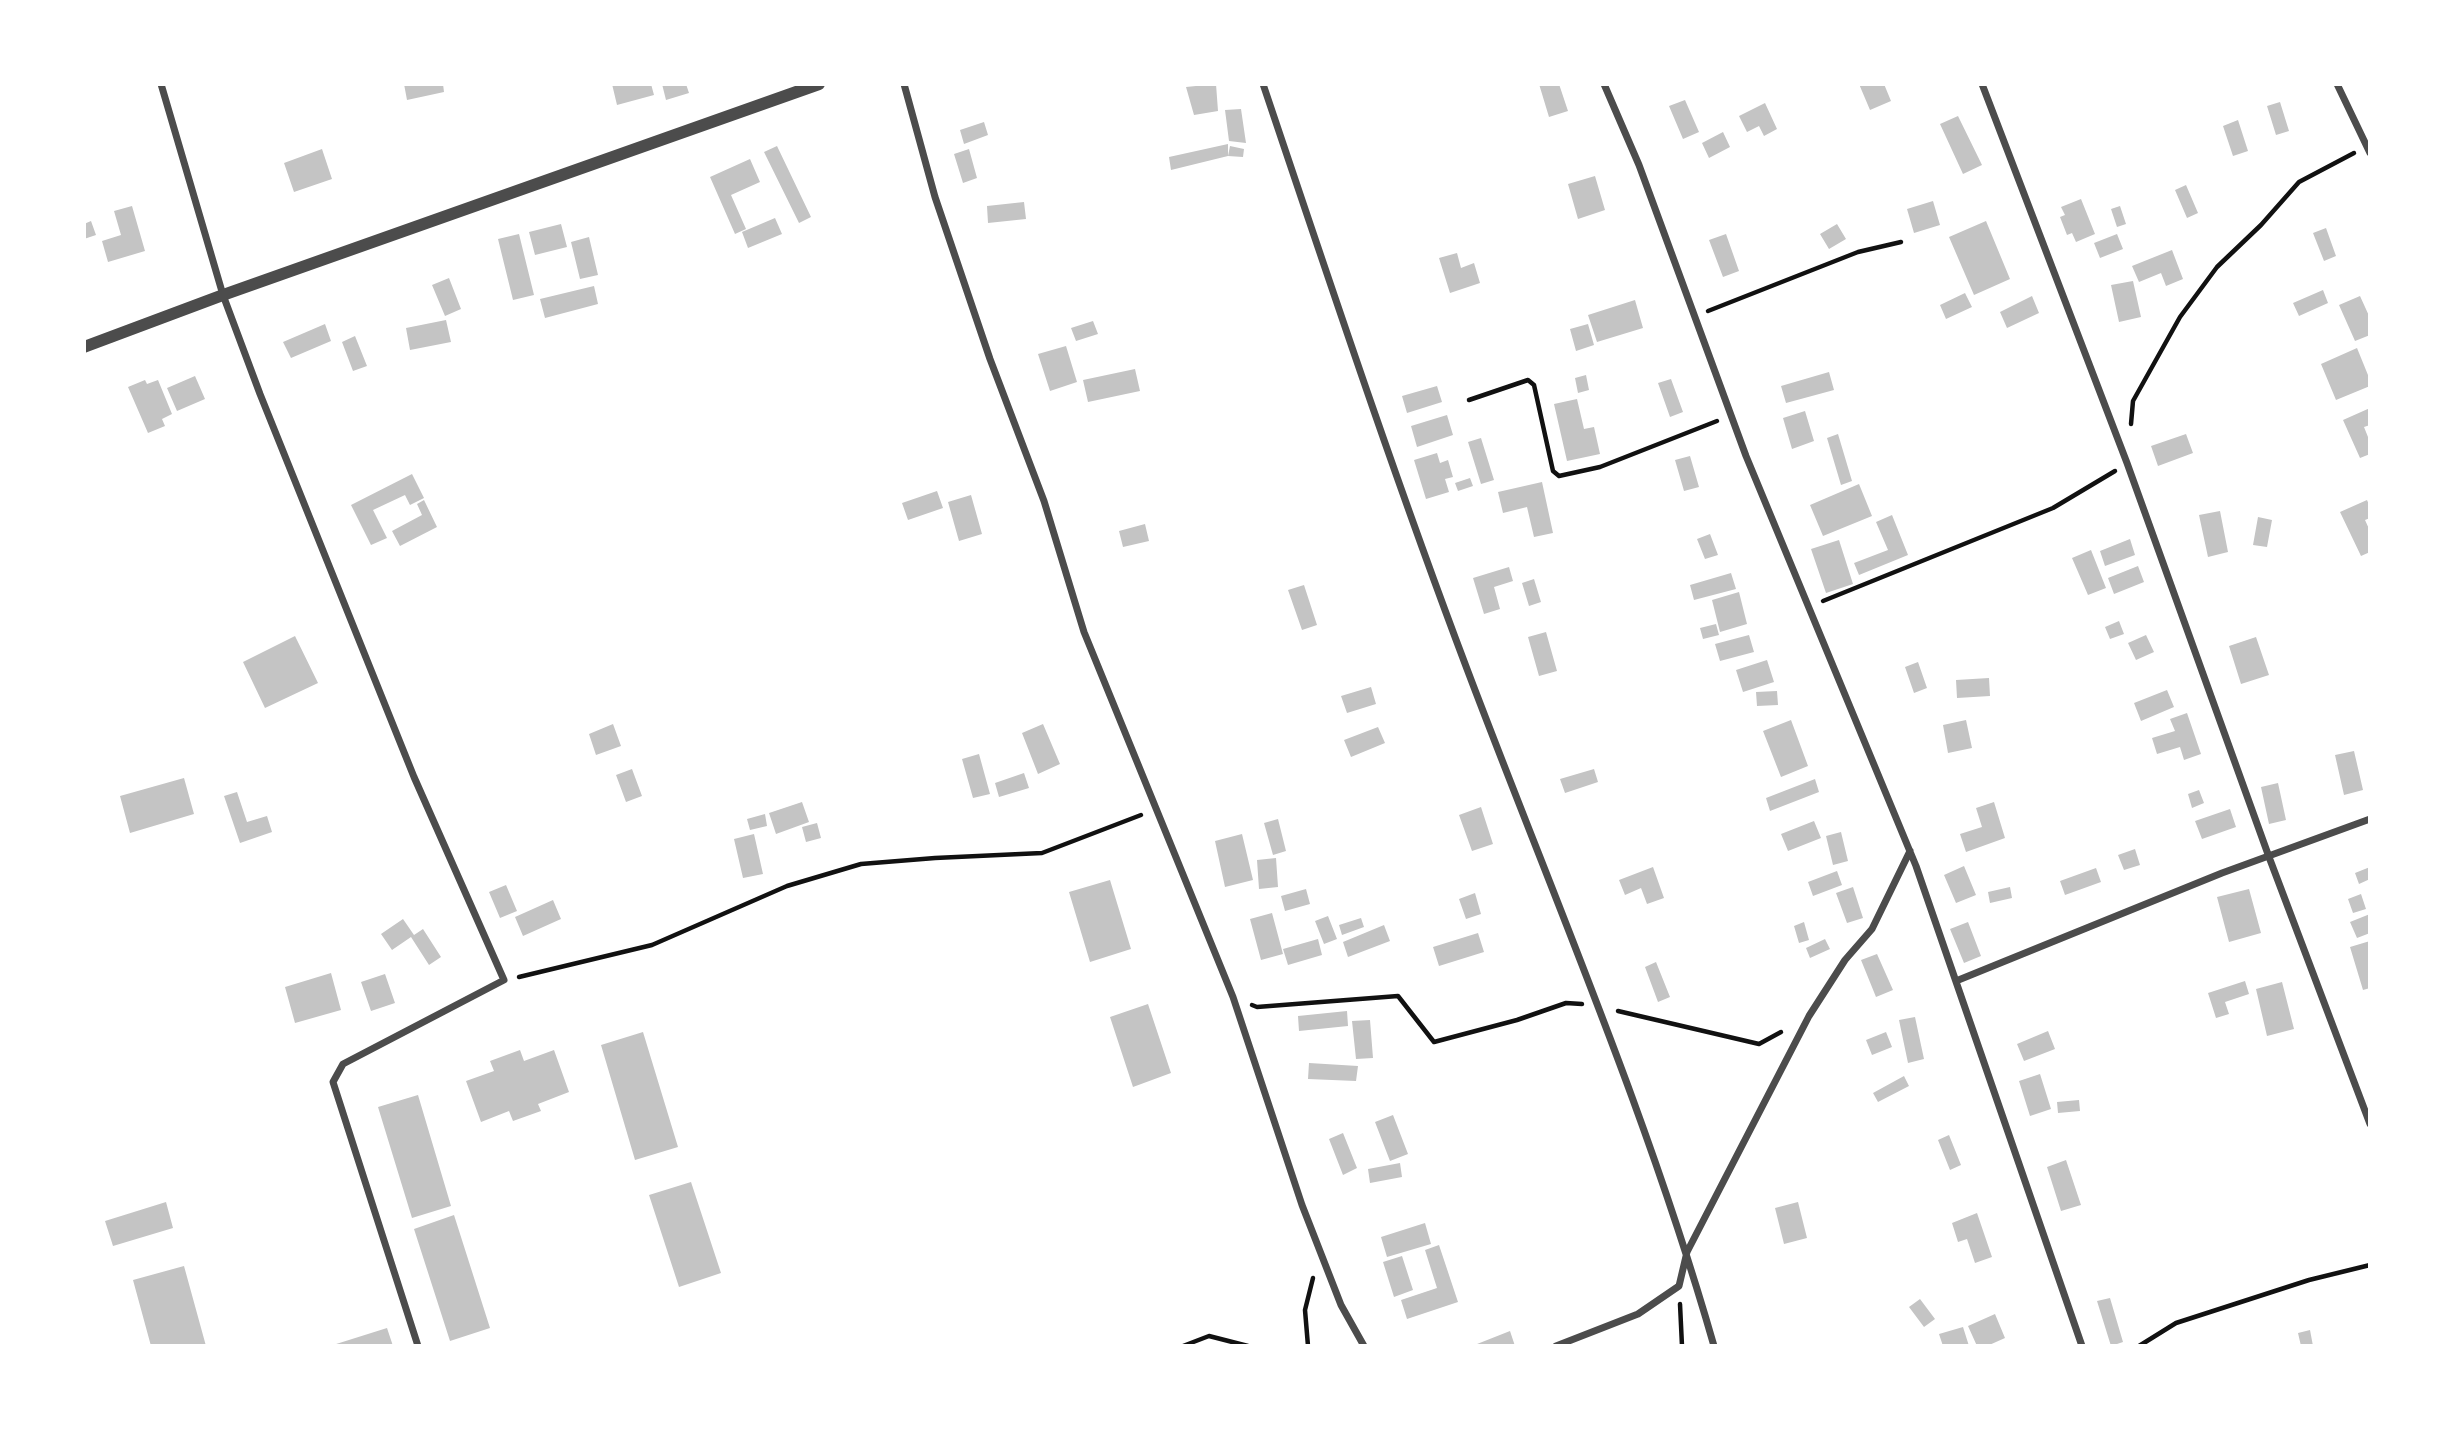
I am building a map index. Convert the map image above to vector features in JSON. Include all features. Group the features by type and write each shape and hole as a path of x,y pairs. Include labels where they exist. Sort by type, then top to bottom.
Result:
{"street":[{"path":"161,84 223,295 260,394 409,764 505,980 343,1064 332,1082 418,1346"},
{"path":"84,347 223,295 819,84"},
{"path":"904,84 935,197 990,359 1044,501 1084,632 1233,997 1302,1205 1341,1305 1364,1346"},
{"path":"1263,84 1337,304 1466,667 1598,1006 1687,1252 1714,1346"},
{"path":"1604,84 1639,165 1746,456 1910,851 2082,1346"},
{"path":"1982,84 2127,463 2269,857 2370,1124"},
{"path":"2337,84 2369,148"},
{"path":"1956,981 2222,873 2370,820"},
{"path":"1556,1346 1638,1314 1679,1286 1687,1252 1809,1016 1845,960 1872,929 1910,851"}],"path":[{"path":"1694,316 1858,252 1901,242"},
{"path":"1469,400 1528,380 1534,386 1553,471 1559,476 1600,467 1731,416"},
{"path":"505,980 652,944 787,886 861,864 1042,853 1155,810"},
{"path":"1233,997 1257,1007 1398,996 1434,1042 1517,1020 1566,1003 1598,1006 1759,1044 1809,1016"},
{"path":"1308,1346 1305,1310 1319,1248"},
{"path":"2139,1346 2176,1323 2309,1280 2370,1265"},
{"path":"1679,1286 1682,1346"},
{"path":"1183,1346 1209,1336 1248,1346"}],"building":[{"path":"404,84 443,84 444,92 407,100"},
{"path":"612,84 651,84 654,95 617,105"},
{"path":"662,84 686,84 689,93 666,100"},
{"path":"1216,84 1218,111 1194,115 1186,87"},
{"path":"1539,84 1559,84 1568,111 1549,117"},
{"path":"1859,84 1884,84 1891,101 1870,110"},
{"path":"1685,100 1699,132 1683,139 1669,106"},
{"path":"2280,102 2289,131 2276,135 2267,106"},
{"path":"1765,103 1777,129 1764,136 1759,126 1747,132 1739,116"},
{"path":"1241,109 1246,143 1229,141 1225,110"},
{"path":"1958,116 1982,165 1963,174 1940,124"},
{"path":"2238,120 2248,151 2233,156 2223,126"},
{"path":"984,122 988,135 964,144 960,130"},
{"path":"1723,132 1730,147 1709,158 1702,143"},
{"path":"1228,144 1228,156 1171,170 1169,157"},
{"path":"777,146 811,217 799,223 764,152"},
{"path":"1230,146 1244,149 1243,157 1228,156"},
{"path":"322,149 332,179 294,192 284,163"},
{"path":"969,149 977,178 963,183 954,154"},
{"path":"750,159 760,182 731,195 746,229 735,234 710,177"},
{"path":"1595,176 1605,210 1578,219 1568,184"},
{"path":"2186,185 2198,213 2187,218 2175,190"},
{"path":"2081,199 2095,234 2076,242 2072,233 2067,235 2060,217 2065,215 2061,207"},
{"path":"1933,201 1940,225 1914,233 1907,209"},
{"path":"1024,202 1026,219 988,223 987,206"},
{"path":"132,206 145,251 108,262 102,241 121,235 114,211"},
{"path":"2120,206 2126,224 2117,227 2111,209"},
{"path":"775,218 782,234 748,248 742,232"},
{"path":"91,221 96,235 84,239 84,224"},
{"path":"1986,221 2010,279 1974,295 1949,237"},
{"path":"561,224 567,247 535,255 529,232"},
{"path":"1837,224 1846,239 1829,249 1820,234"},
{"path":"2326,228 2336,256 2324,261 2313,233"},
{"path":"519,234 534,295 513,300 498,239"},
{"path":"1726,234 1739,271 1723,277 1709,240"},
{"path":"2117,234 2123,249 2100,258 2094,243"},
{"path":"589,237 598,275 580,279 571,242"},
{"path":"2172,250 2183,279 2166,286 2161,273 2139,282 2132,266"},
{"path":"1457,253 1461,268 1474,263 1480,283 1450,293 1439,258"},
{"path":"449,278 461,309 445,316 432,285"},
{"path":"2133,281 2141,317 2119,322 2111,285"},
{"path":"594,286 598,304 545,318 540,299"},
{"path":"2323,290 2328,303 2299,316 2293,303"},
{"path":"1965,293 1972,307 1946,319 1940,305"},
{"path":"2032,296 2039,313 2007,328 2000,312"},
{"path":"2360,296 2370,318 2370,335 2355,341 2339,305"},
{"path":"1635,300 1643,328 1597,342 1588,315"},
{"path":"446,320 451,342 410,350 406,328"},
{"path":"1093,321 1098,334 1076,341 1071,328"},
{"path":"325,324 331,341 291,358 283,342"},
{"path":"1588,324 1594,345 1576,351 1570,329"},
{"path":"355,336 367,366 353,371 342,342"},
{"path":"1066,346 1077,382 1050,391 1038,354"},
{"path":"2357,348 2370,386 2336,400 2321,364"},
{"path":"1135,369 1140,391 1088,402 1083,380"},
{"path":"1829,372 1834,390 1786,403 1781,386"},
{"path":"1586,375 1589,390 1578,393 1575,378"},
{"path":"195,376 205,399 177,411 167,388"},
{"path":"1671,379 1683,412 1670,417 1658,383"},
{"path":"145,380 147,384 158,380 172,414 162,419 165,426 148,433 128,387"},
{"path":"1437,386 1442,402 1407,413 1402,396"},
{"path":"1577,399 1584,429 1594,427 1600,454 1567,461 1554,404"},
{"path":"2370,408 2370,425 2364,427 2370,442 2370,454 2360,458 2343,420"},
{"path":"1805,411 1814,441 1792,449 1783,418"},
{"path":"1447,415 1453,435 1417,447 1411,426"},
{"path":"1838,434 1852,481 1841,485 1827,438"},
{"path":"2186,434 2193,453 2158,466 2151,446"},
{"path":"1481,438 1494,480 1481,484 1468,442"},
{"path":"1437,453 1440,463 1448,460 1453,477 1445,479 1449,492 1426,499 1414,460"},
{"path":"1690,456 1699,487 1684,491 1675,460"},
{"path":"412,474 424,498 410,505 405,495 373,510 387,538 371,545 351,505"},
{"path":"1470,478 1473,486 1458,491 1455,483"},
{"path":"1542,482 1553,533 1534,537 1527,507 1503,513 1498,492"},
{"path":"1859,484 1872,516 1823,536 1810,505"},
{"path":"937,491 943,508 908,520 902,503"},
{"path":"971,495 982,534 959,541 948,502"},
{"path":"424,500 437,527 400,546 392,531 422,515 417,504"},
{"path":"2367,500 2370,518 2365,520 2370,531 2370,552 2361,556 2340,512"},
{"path":"2220,511 2228,552 2208,557 2199,515"},
{"path":"1892,515 1908,555 1859,575 1854,563 1888,550 1876,522"},
{"path":"2258,517 2272,520 2267,547 2253,545"},
{"path":"1145,524 1149,541 1123,547 1119,531"},
{"path":"1710,534 1718,555 1705,559 1697,539"},
{"path":"2130,539 2135,555 2105,566 2100,551"},
{"path":"1839,540 1853,584 1826,593 1811,549"},
{"path":"2091,550 2106,588 2088,595 2072,558"},
{"path":"2138,566 2144,582 2114,594 2108,578"},
{"path":"1509,567 1513,581 1494,587 1500,609 1484,614 1473,578"},
{"path":"1731,573 1736,589 1694,600 1690,585"},
{"path":"1534,579 1541,602 1529,606 1522,583"},
{"path":"1304,585 1317,625 1302,630 1288,590"},
{"path":"1739,592 1747,624 1720,632 1712,600"},
{"path":"2119,621 2124,634 2110,639 2105,627"},
{"path":"1716,624 1719,635 1703,639 1700,628"},
{"path":"1546,632 1557,671 1539,676 1528,637"},
{"path":"1749,635 1754,652 1720,661 1715,644"},
{"path":"2146,635 2154,652 2136,660 2128,643"},
{"path":"295,636 318,683 265,708 243,662"},
{"path":"2256,637 2269,675 2241,684 2229,646"},
{"path":"1767,660 1774,682 1743,692 1736,670"},
{"path":"1918,662 1927,688 1914,693 1905,667"},
{"path":"1989,678 1990,696 1957,698 1956,680"},
{"path":"1371,687 1376,704 1347,713 1341,696"},
{"path":"2167,690 2174,707 2141,721 2134,703"},
{"path":"1777,691 1778,705 1757,706 1756,692"},
{"path":"2187,713 2201,754 2184,760 2180,747 2157,754 2152,738 2175,731 2170,719"},
{"path":"1791,720 1808,766 1781,777 1763,731"},
{"path":"1966,720 1972,748 1948,753 1943,725"},
{"path":"613,724 621,746 596,755 589,734"},
{"path":"1043,724 1060,764 1038,774 1022,733"},
{"path":"1378,727 1385,743 1351,757 1344,740"},
{"path":"2354,751 2363,790 2344,795 2335,755"},
{"path":"979,754 990,794 973,798 962,759"},
{"path":"632,769 642,796 626,802 616,775"},
{"path":"1594,769 1598,782 1565,793 1560,779"},
{"path":"1024,773 1029,788 999,797 995,783"},
{"path":"184,778 194,814 130,833 120,796"},
{"path":"1815,779 1819,792 1770,811 1766,798"},
{"path":"2278,783 2286,820 2269,824 2261,787"},
{"path":"2199,790 2204,803 2192,808 2188,794"},
{"path":"237,792 247,822 267,816 272,832 240,843 224,796"},
{"path":"802,802 809,822 776,834 769,813"},
{"path":"1994,802 2005,838 1966,852 1960,834 1982,827 1976,808"},
{"path":"1481,807 1493,844 1472,851 1459,815"},
{"path":"2230,809 2236,827 2202,839 2195,821"},
{"path":"765,814 767,826 750,830 747,819"},
{"path":"1278,819 1286,851 1273,855 1264,823"},
{"path":"1814,821 1821,838 1788,851 1781,834"},
{"path":"817,823 821,838 806,842 802,827"},
{"path":"1841,832 1848,861 1833,865 1826,836"},
{"path":"754,834 763,874 743,878 734,839"},
{"path":"1242,834 1253,880 1225,887 1215,841"},
{"path":"2135,849 2140,865 2124,870 2118,855"},
{"path":"1276,858 1278,887 1259,889 1257,860"},
{"path":"1964,866 1976,895 1956,903 1944,875"},
{"path":"1653,867 1664,898 1647,904 1641,888 1625,895 1619,880"},
{"path":"2370,867 2370,879 2359,884 2355,873"},
{"path":"2096,868 2101,882 2065,895 2060,881"},
{"path":"1837,871 1842,885 1813,896 1808,882"},
{"path":"1110,880 1131,949 1090,962 1069,892"},
{"path":"506,885 517,911 500,918 489,892"},
{"path":"1853,887 1863,918 1847,923 1836,893"},
{"path":"2010,887 2012,898 1990,903 1988,892"},
{"path":"1306,889 1310,904 1285,911 1281,896"},
{"path":"2249,889 2261,933 2229,942 2217,897"},
{"path":"1475,893 1481,914 1466,919 1459,899"},
{"path":"2361,894 2366,909 2353,913 2348,899"},
{"path":"553,900 561,919 523,936 515,917"},
{"path":"1272,913 1283,954 1261,960 1250,919"},
{"path":"2370,914 2370,933 2357,938 2350,922"},
{"path":"1328,916 1337,939 1324,944 1315,921"},
{"path":"1361,918 1364,927 1342,935 1339,925"},
{"path":"403,919 414,935 423,929 441,957 429,965 411,937 392,950 381,934"},
{"path":"1804,922 1809,940 1799,943 1794,926"},
{"path":"1968,922 1981,956 1964,963 1950,929"},
{"path":"1384,925 1390,941 1348,957 1343,942"},
{"path":"1478,933 1484,952 1439,966 1433,947"},
{"path":"1318,939 1322,955 1288,965 1283,949"},
{"path":"1825,939 1830,949 1810,958 1806,948"},
{"path":"2370,941 2370,988 2363,990 2350,947"},
{"path":"1877,954 1893,990 1876,997 1861,960"},
{"path":"1656,962 1670,997 1658,1002 1645,967"},
{"path":"331,973 341,1010 295,1023 285,987"},
{"path":"385,974 395,1003 371,1011 361,982"},
{"path":"2245,981 2249,994 2225,1002 2229,1014 2216,1018 2208,993"},
{"path":"2282,982 2294,1029 2267,1036 2256,989"},
{"path":"1148,1004 1171,1073 1133,1087 1110,1017"},
{"path":"1347,1011 1348,1026 1299,1031 1298,1016"},
{"path":"1915,1017 1924,1059 1908,1063 1899,1020"},
{"path":"1370,1020 1373,1058 1356,1059 1352,1021"},
{"path":"2048,1031 2055,1049 2024,1061 2017,1044"},
{"path":"643,1032 678,1147 635,1160 601,1045"},
{"path":"1886,1032 1892,1047 1872,1055 1866,1040"},
{"path":"520,1050 524,1061 554,1050 569,1092 538,1104 541,1111 513,1121 509,1111 481,1122 466,1081 494,1071 490,1061"},
{"path":"1309,1063 1358,1066 1356,1081 1308,1079"},
{"path":"2040,1074 2051,1109 2030,1116 2019,1081"},
{"path":"1904,1076 1909,1086 1878,1102 1873,1093"},
{"path":"418,1095 451,1206 412,1218 378,1107"},
{"path":"2079,1100 2080,1111 2058,1113 2057,1102"},
{"path":"1393,1115 1408,1154 1390,1161 1375,1122"},
{"path":"1343,1133 1357,1168 1343,1175 1329,1139"},
{"path":"1949,1135 1961,1165 1950,1170 1938,1140"},
{"path":"2066,1160 2081,1205 2061,1211 2047,1167"},
{"path":"1400,1163 1402,1177 1370,1183 1368,1169"},
{"path":"691,1182 721,1273 679,1287 649,1195"},
{"path":"166,1202 173,1228 113,1246 105,1221"},
{"path":"1798,1202 1807,1238 1784,1244 1775,1208"},
{"path":"1977,1213 1992,1257 1975,1263 1967,1239 1958,1242 1952,1223"},
{"path":"454,1215 490,1328 450,1341 414,1229"},
{"path":"1425,1223 1431,1244 1387,1257 1381,1237"},
{"path":"1439,1245 1458,1302 1407,1319 1401,1300 1437,1288 1425,1250"},
{"path":"1402,1256 1413,1290 1394,1297 1383,1262"},
{"path":"184,1266 206,1346 151,1346 133,1280"},
{"path":"2110,1298 2123,1342 2111,1346 2097,1301"},
{"path":"1920,1299 1935,1319 1924,1327 1909,1307"},
{"path":"1995,1314 2005,1338 1987,1346 1977,1346 1968,1326"},
{"path":"1963,1327 1969,1346 1943,1346 1939,1334"},
{"path":"387,1328 393,1346 333,1346 333,1345"},
{"path":"2310,1330 2313,1346 2301,1346 2298,1333"},
{"path":"1510,1331 1515,1346 1472,1346"}]}
